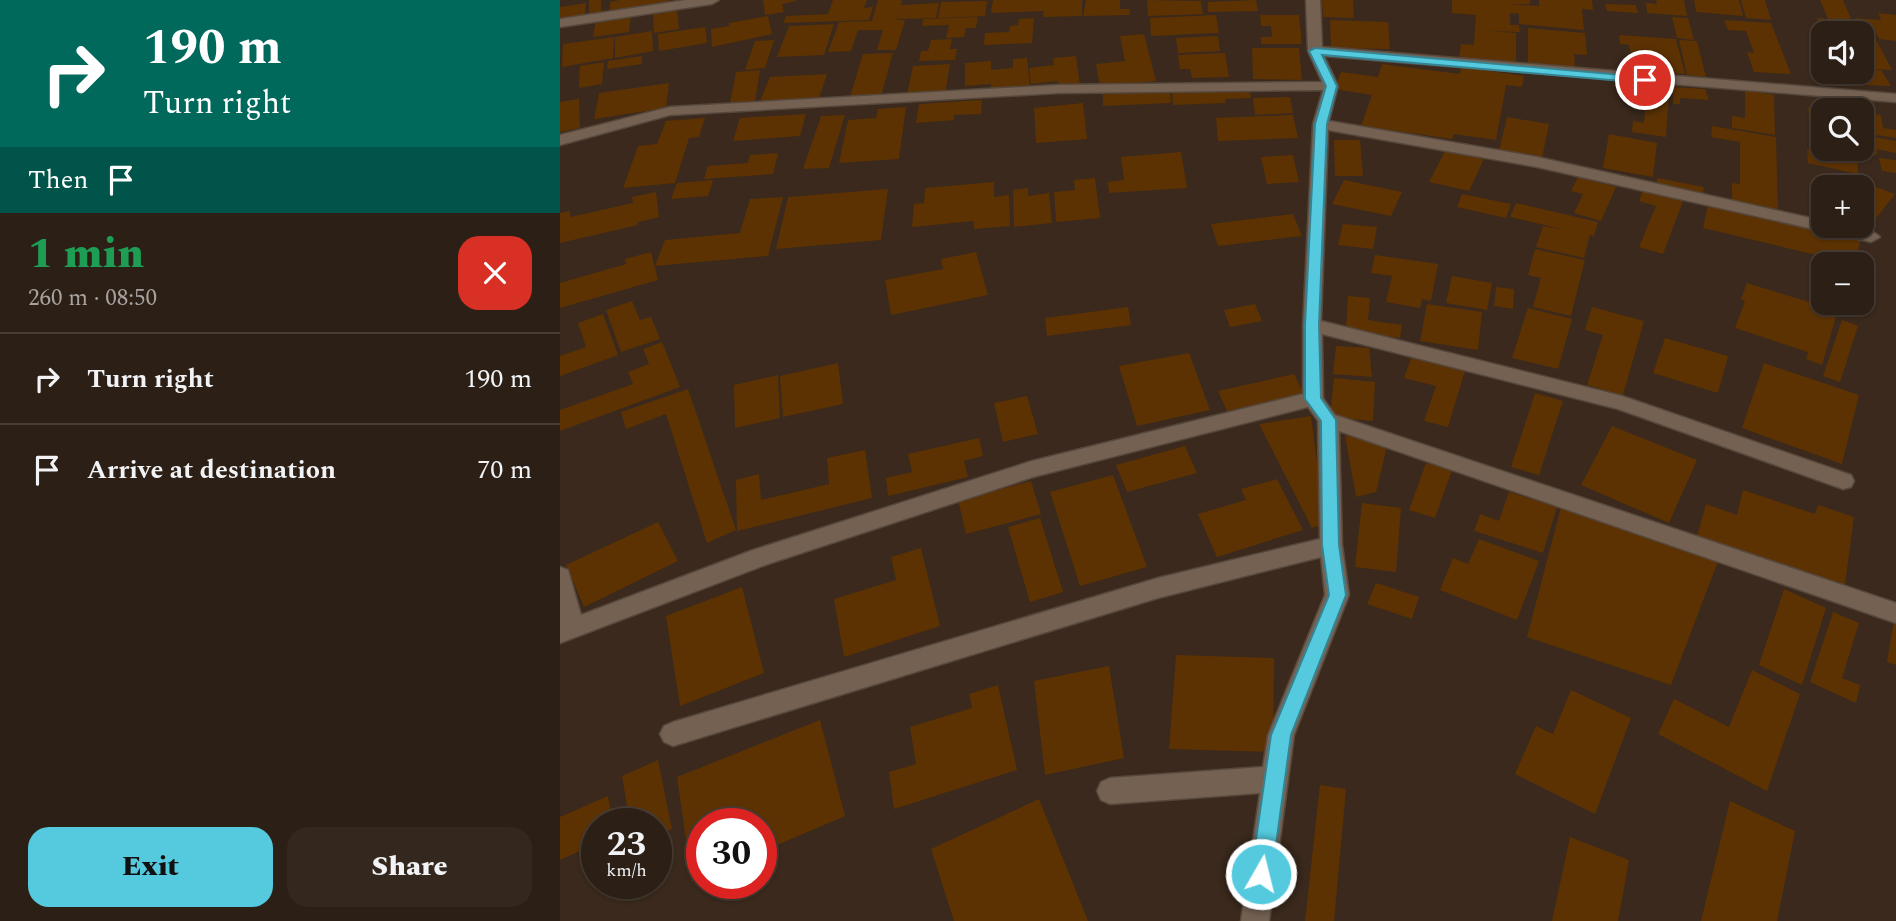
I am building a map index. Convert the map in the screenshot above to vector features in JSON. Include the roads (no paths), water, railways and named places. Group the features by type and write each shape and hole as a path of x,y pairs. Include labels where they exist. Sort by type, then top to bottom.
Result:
{"street":[{"path":"560,23 712,0"},
{"path":"1255,921 1281,735 1337,595 1331,545 1328,420 1313,399 1312,325 1321,124 1331,86 1315,51 1313,0"},
{"path":"1315,51 1896,98"},
{"path":"560,139 670,111 1059,89 1331,86"},
{"path":"1321,124 1537,162 1811,224"},
{"path":"1312,325 1622,403 1843,481"},
{"path":"560,577 566,631 761,557 1032,469 1313,399"},
{"path":"1328,420 1896,613"},
{"path":"673,734 1158,588 1331,545"},
{"path":"1110,791 1274,779"}]}
